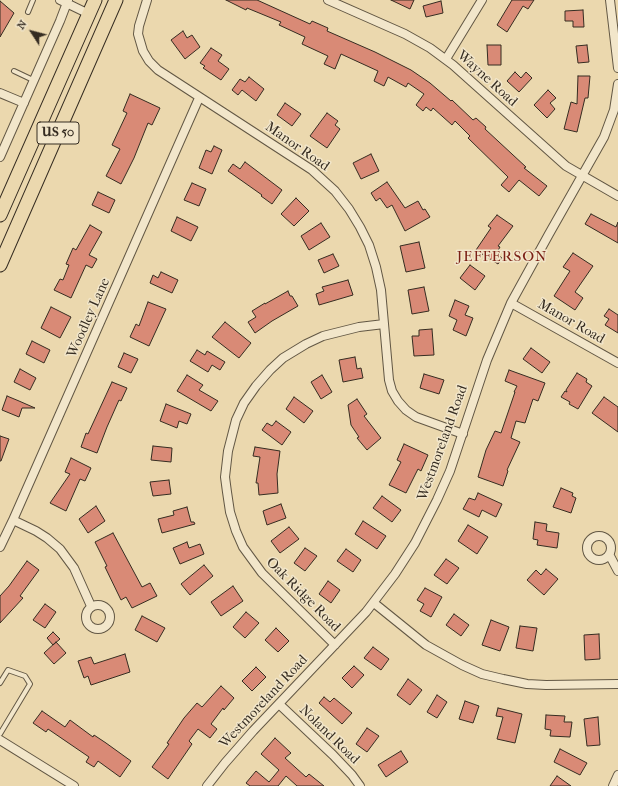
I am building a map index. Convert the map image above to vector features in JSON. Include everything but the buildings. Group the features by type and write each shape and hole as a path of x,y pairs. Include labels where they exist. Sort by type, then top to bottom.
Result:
{"highway":[{"name":"US 50","path":"0,215 95,0"},
{"name":"US 50","path":"0,265 116,0"},
{"path":"89,14 94,17 96,24 94,50"}],"street":[{"name":"Manor Road","path":"147,0 138,26 140,42 149,61 158,70 199,98 312,170 334,191 349,209 369,245 376,267 381,290 389,380 392,391 406,410 416,417 463,434"},
{"name":"Wayne Road","path":"328,0 405,34 430,48 446,59 566,166 618,196"},
{"path":"446,59 482,0"},
{"path":"610,0 618,68"},
{"path":"0,158 34,80 65,1 89,14"},
{"name":"Westmoreland Road","path":"207,786 235,752 374,603 422,532 444,486 487,360 511,303 583,176 608,128 614,110 618,84"},
{"path":"0,92 24,103"},
{"name":"Woodley Lane","path":"0,547 199,98"},
{"name":"Manor Road","path":"511,303 618,363"},
{"name":"Oak Ridge Road","path":"335,645 262,573 243,546 232,519 226,492 228,450 236,420 244,403 256,386 283,358 323,336 359,327 384,324"},
{"path":"13,520 36,531 60,549 74,568 91,606"},
{"path":"610,556 618,571"},
{"path":"374,603 426,645 462,666 482,674 515,682 546,685 618,684"},
{"name":"Noland Road","path":"279,704 352,775 360,786"},
{"path":"0,740 74,786"},
{"path":"613,786 618,775"}],"lane":[{"path":"28,12 33,0"},
{"path":"14,71 34,80"},
{"path":"0,683 8,670 25,676 30,684 0,734"}],"district":[{"name":"JEFFERSON","path":"502,257"}]}
